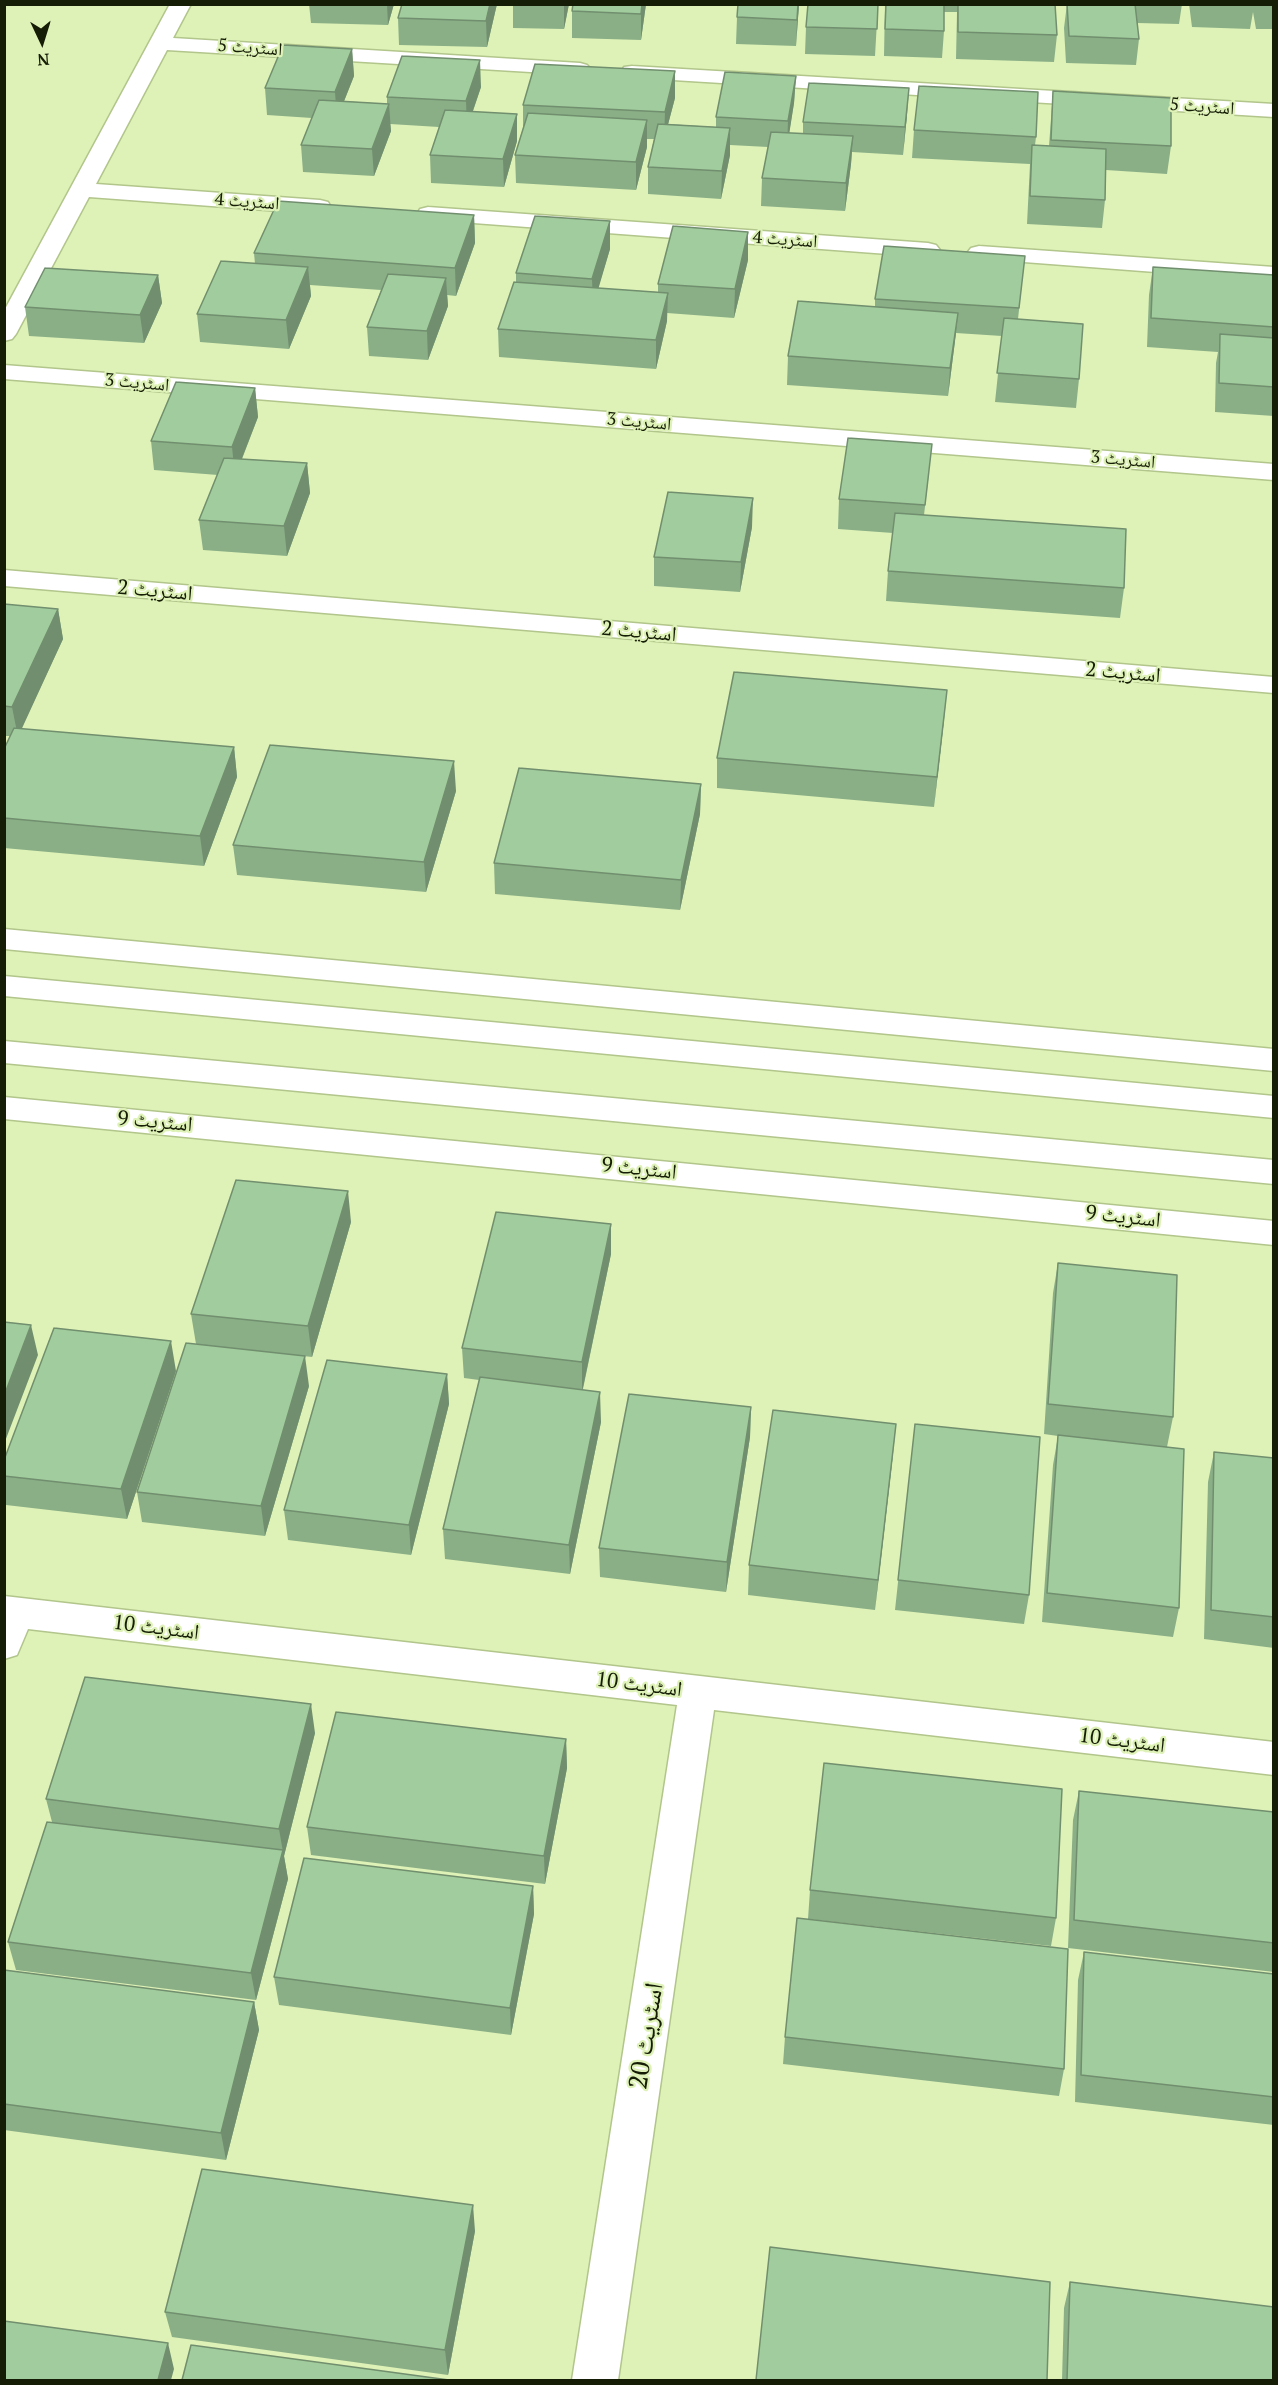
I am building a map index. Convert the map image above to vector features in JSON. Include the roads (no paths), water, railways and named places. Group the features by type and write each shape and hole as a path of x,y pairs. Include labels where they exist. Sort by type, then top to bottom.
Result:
{"street":[{"path":"4,334 181,4"},
{"name":"اسٹریٹ 5","path":"160,43 1274,111"},
{"name":"اسٹریٹ 4","path":"82,190 344,208"},
{"name":"اسٹریٹ 4","path":"404,213 1274,274"},
{"name":"اسٹریٹ 3","path":"4,372 1274,472"},
{"name":"اسٹریٹ 2","path":"4,578 1274,685"},
{"path":"4,939 1274,1060"},
{"path":"4,986 1274,1107"},
{"path":"4,1052 1274,1172"},
{"name":"اسٹریٹ 9","path":"4,1108 1274,1233"},
{"name":"اسٹریٹ 10","path":"8,1622 698,1691 1274,1759"},
{"name":"اسٹریٹ 20","path":"595,2380 698,1691"}]}
